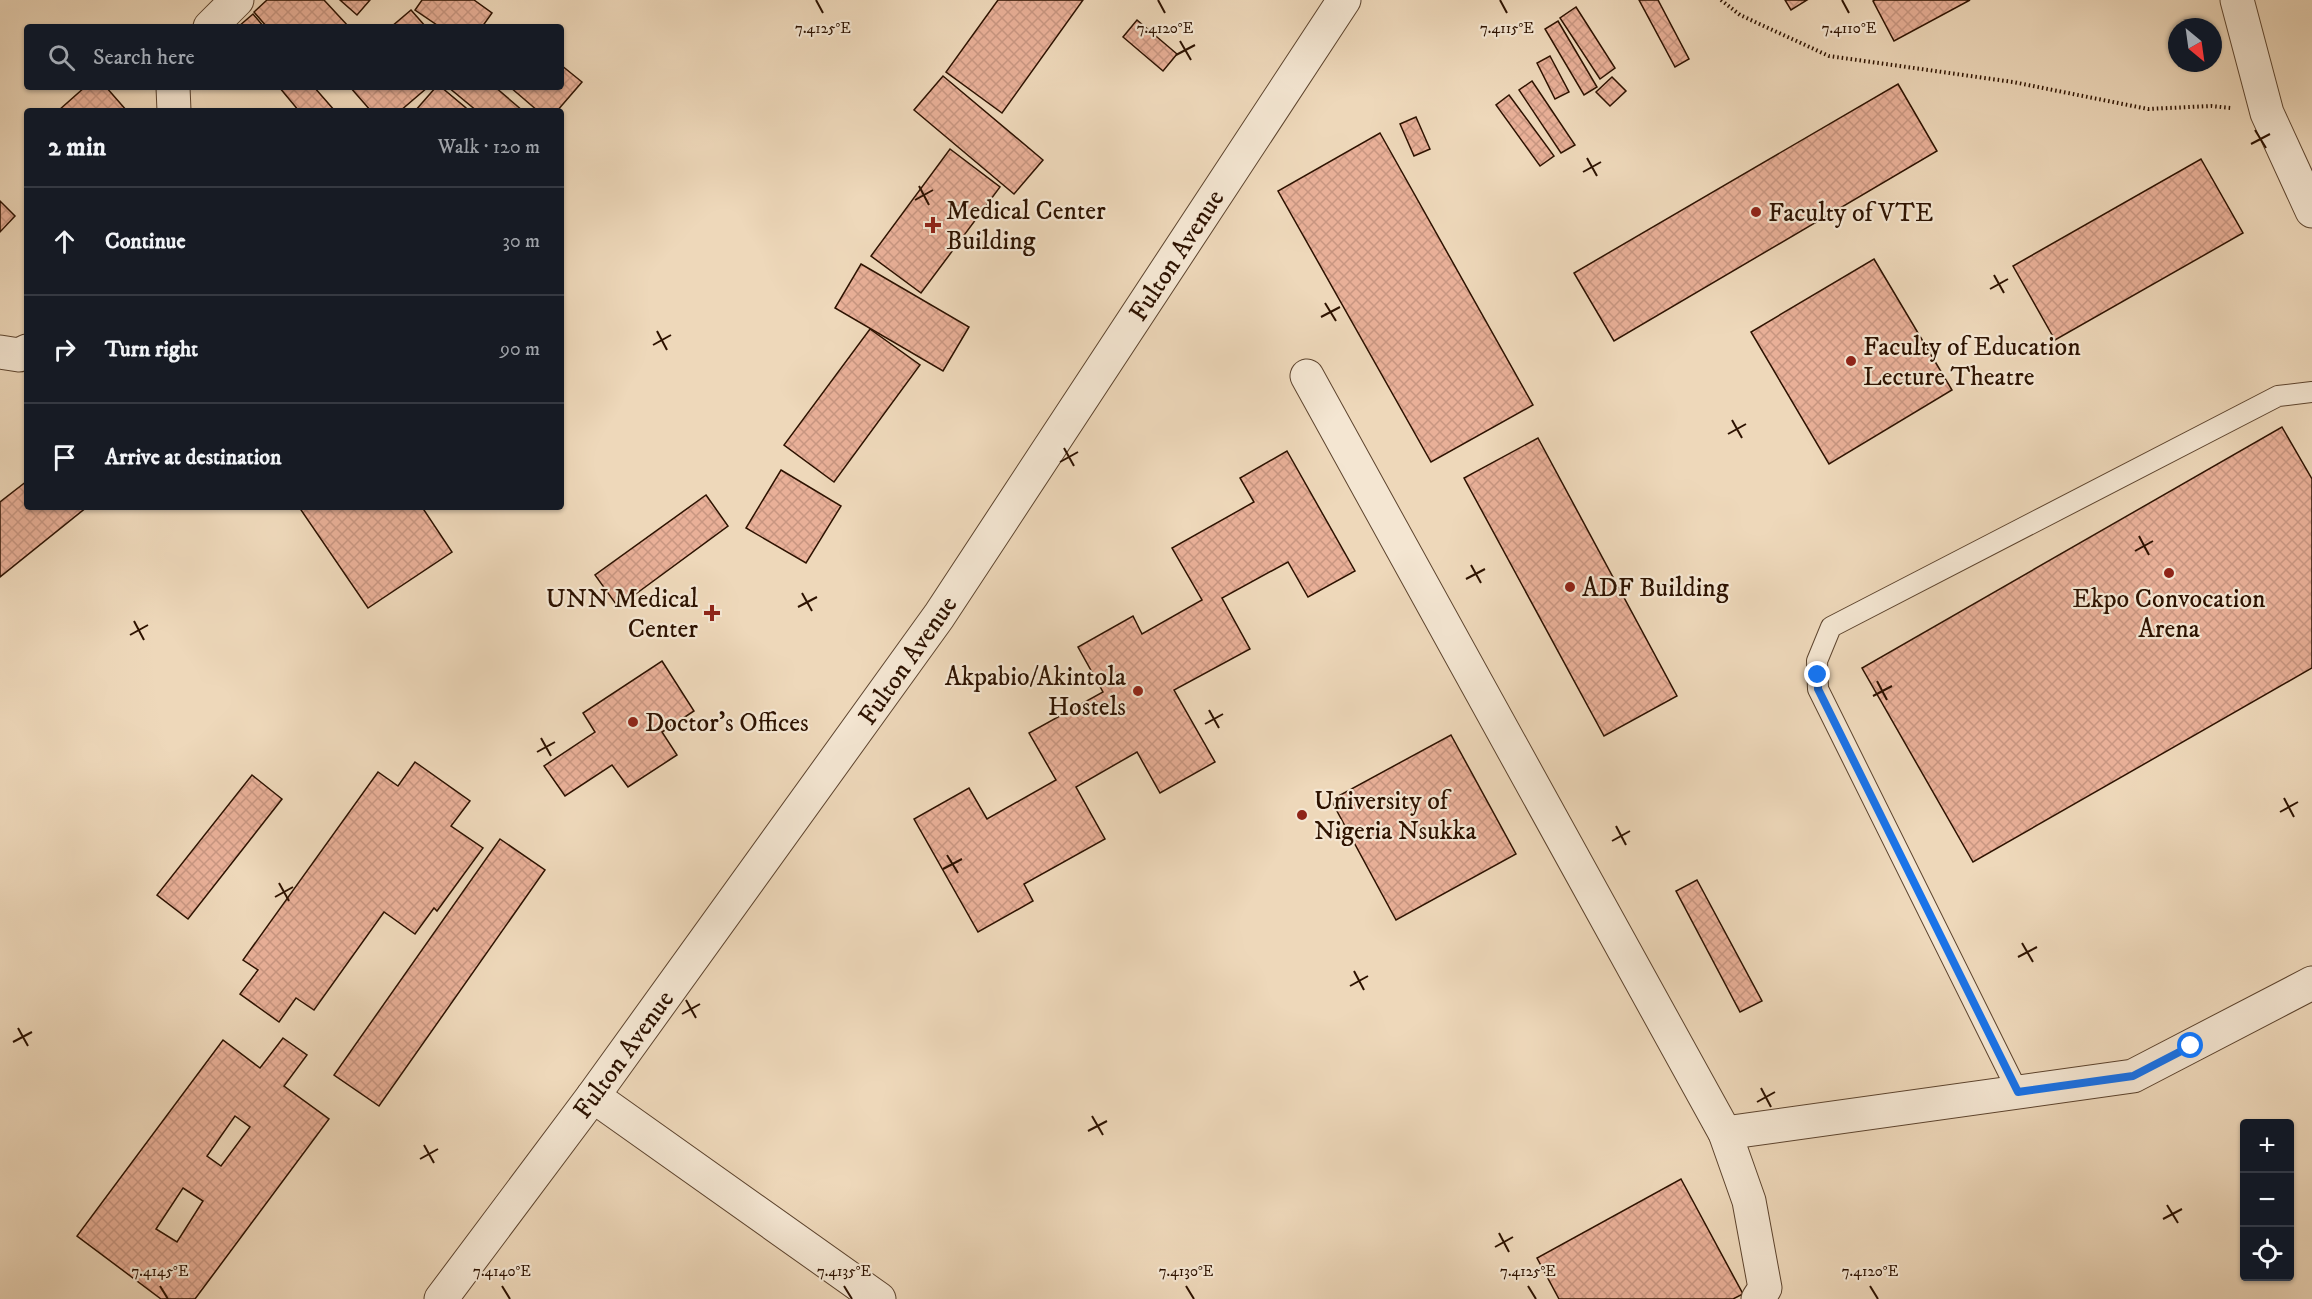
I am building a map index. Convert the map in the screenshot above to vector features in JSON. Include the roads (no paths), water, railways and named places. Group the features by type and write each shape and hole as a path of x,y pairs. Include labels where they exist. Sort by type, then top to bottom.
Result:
{"street":[{"path":"213,24 237,0"},
{"name":"Fulton Avenue","path":"441,1299 592,1096 939,616 1344,0"},
{"path":"2237,0 2267,113 2312,211"},
{"path":"173,90 174,108"},
{"path":"0,352 19,355 24,352"},
{"path":"1307,376 1725,1133 1749,1201 1765,1288 1758,1299"},
{"path":"1725,1133 2133,1076 2312,983"},
{"path":"592,1096 879,1299"}],"lane":[{"path":"2018,1092 1818,689 1817,661 1831,627 2278,396 2312,392"}],"place":[{"name":"Faculty of VTE","path":"1756,212"},
{"name":"Medical Center Building","path":"933,225"},
{"name":"Faculty of Education Lecture Theatre","path":"1851,361"},
{"name":"Ekpo Convocation Arena","path":"2169,573"},
{"name":"ADF Building","path":"1570,587"},
{"name":"UNN Medical Center","path":"712,613"},
{"name":"Akpabio/Akintola Hostels","path":"1138,691"},
{"name":"Doctor's Offices","path":"633,722"},
{"name":"University of Nigeria Nsukka","path":"1302,815"}]}
